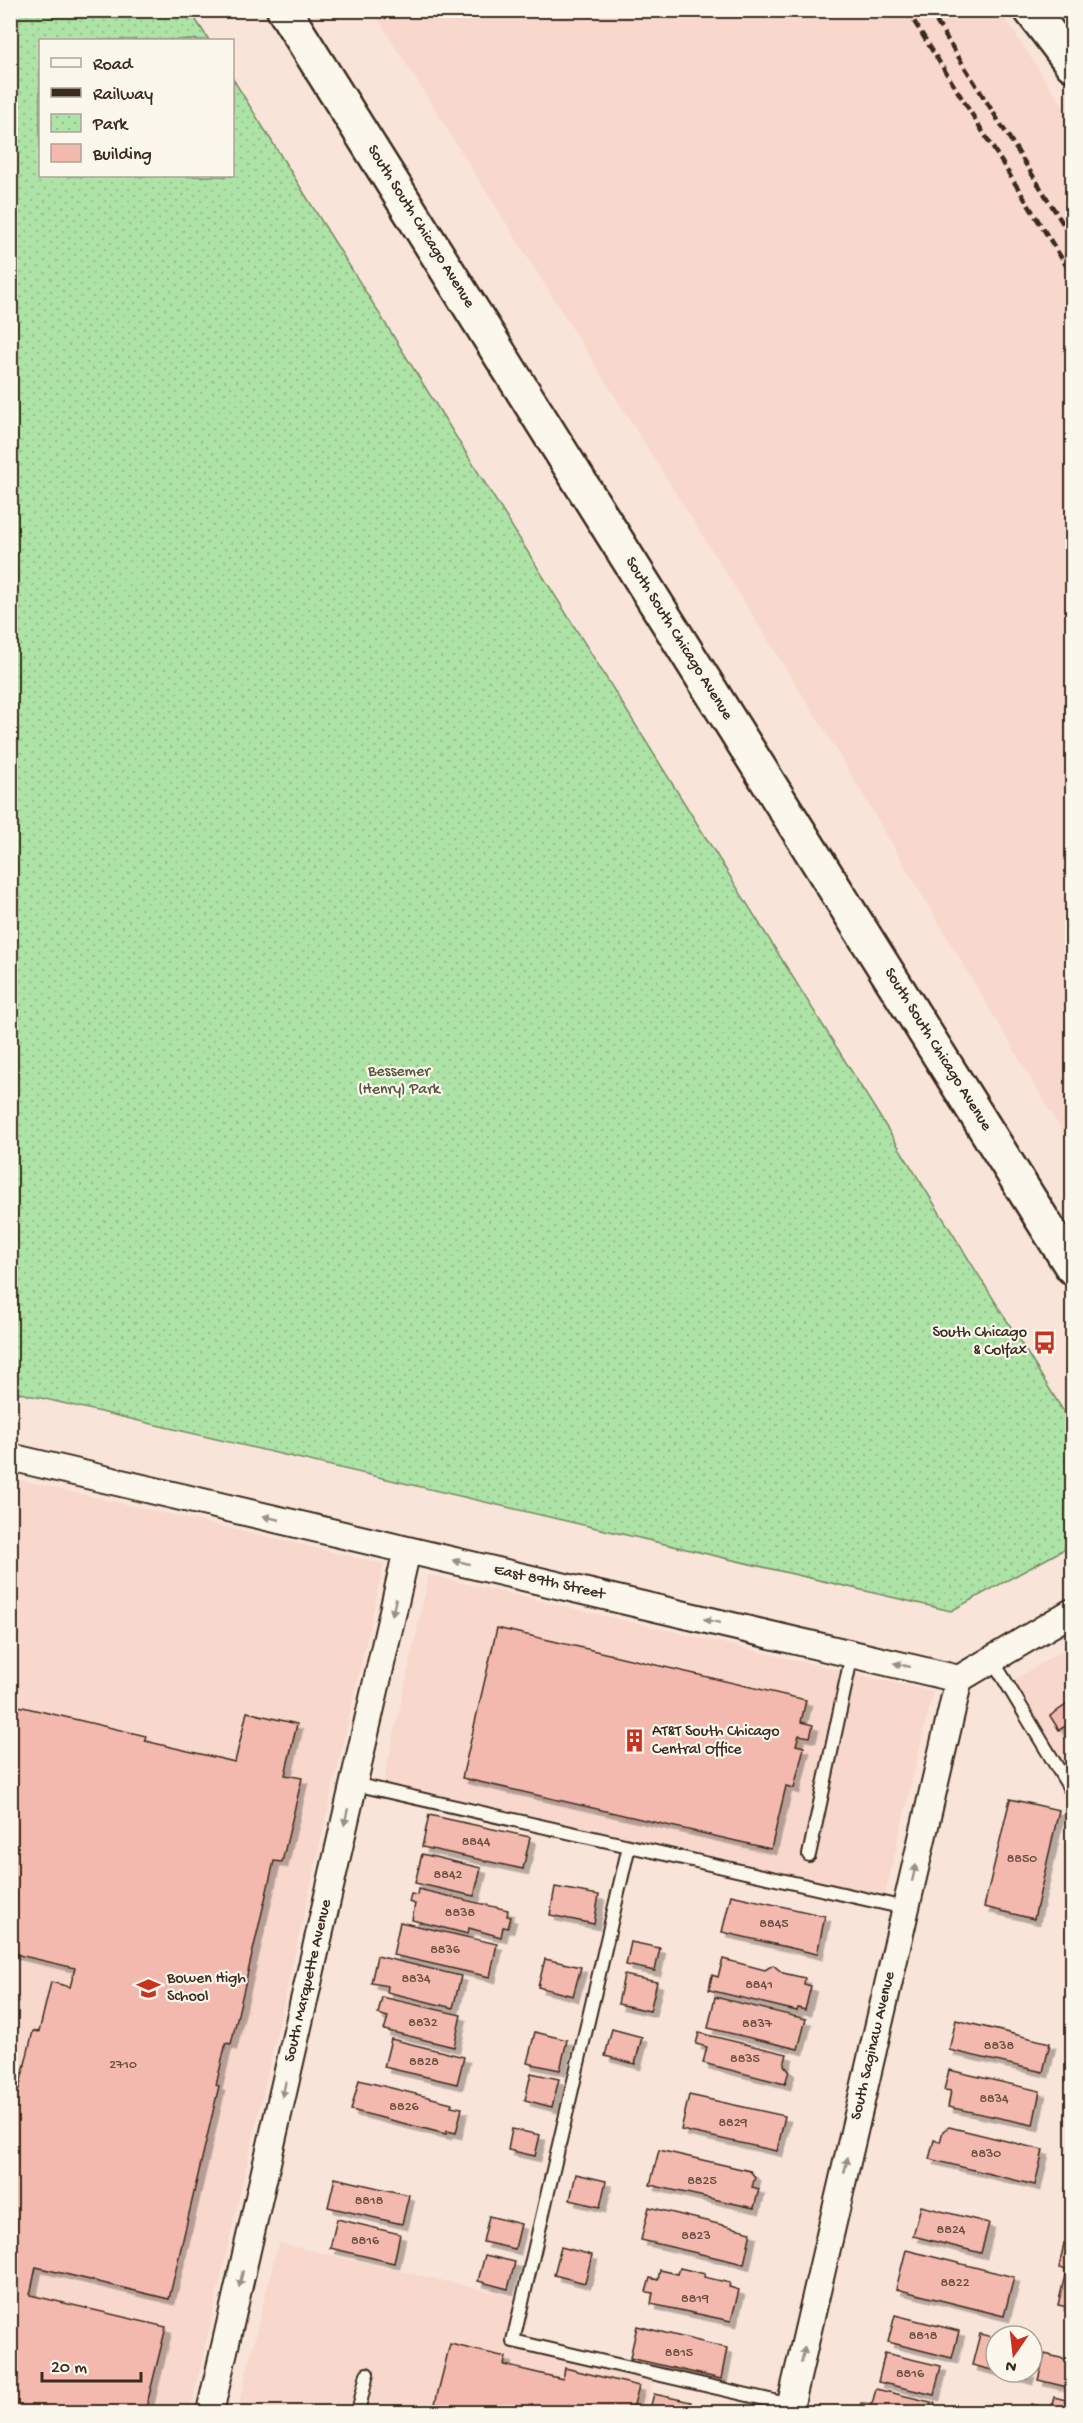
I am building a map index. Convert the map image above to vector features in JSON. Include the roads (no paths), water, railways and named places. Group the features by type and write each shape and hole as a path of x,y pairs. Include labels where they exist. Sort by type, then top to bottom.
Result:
{"main road":[{"name":"South South Chicago Avenue","path":"284,10 1072,1268"},
{"path":"1031,10 1072,64"}],"street":[{"name":"East 89th Street","path":"10,1457 959,1679"},
{"name":"South Marquette Avenue","path":"210,2412 407,1550"},
{"path":"959,1679 1072,1612"},
{"name":"South Saginaw Avenue","path":"790,2409 959,1679"}],"lane":[{"path":"809,1855 852,1654"},
{"path":"992,1659 1072,1792"},
{"path":"354,1784 905,1908"},
{"path":"629,1846 513,2341 790,2409"},
{"path":"358,2412 367,2374"}],"railway":[{"path":"907,10 1072,275"},
{"path":"929,10 1072,238"}],"place":[{"name":"South Chicago & Colfax","path":"1045,1342"},
{"name":"AT&T South Chicago Central Office","path":"634,1741"},
{"name":"Bowen High School","path":"149,1988"}],"park label":[{"name":"Bessemer (Henry) Park","path":"399,1081"}]}
